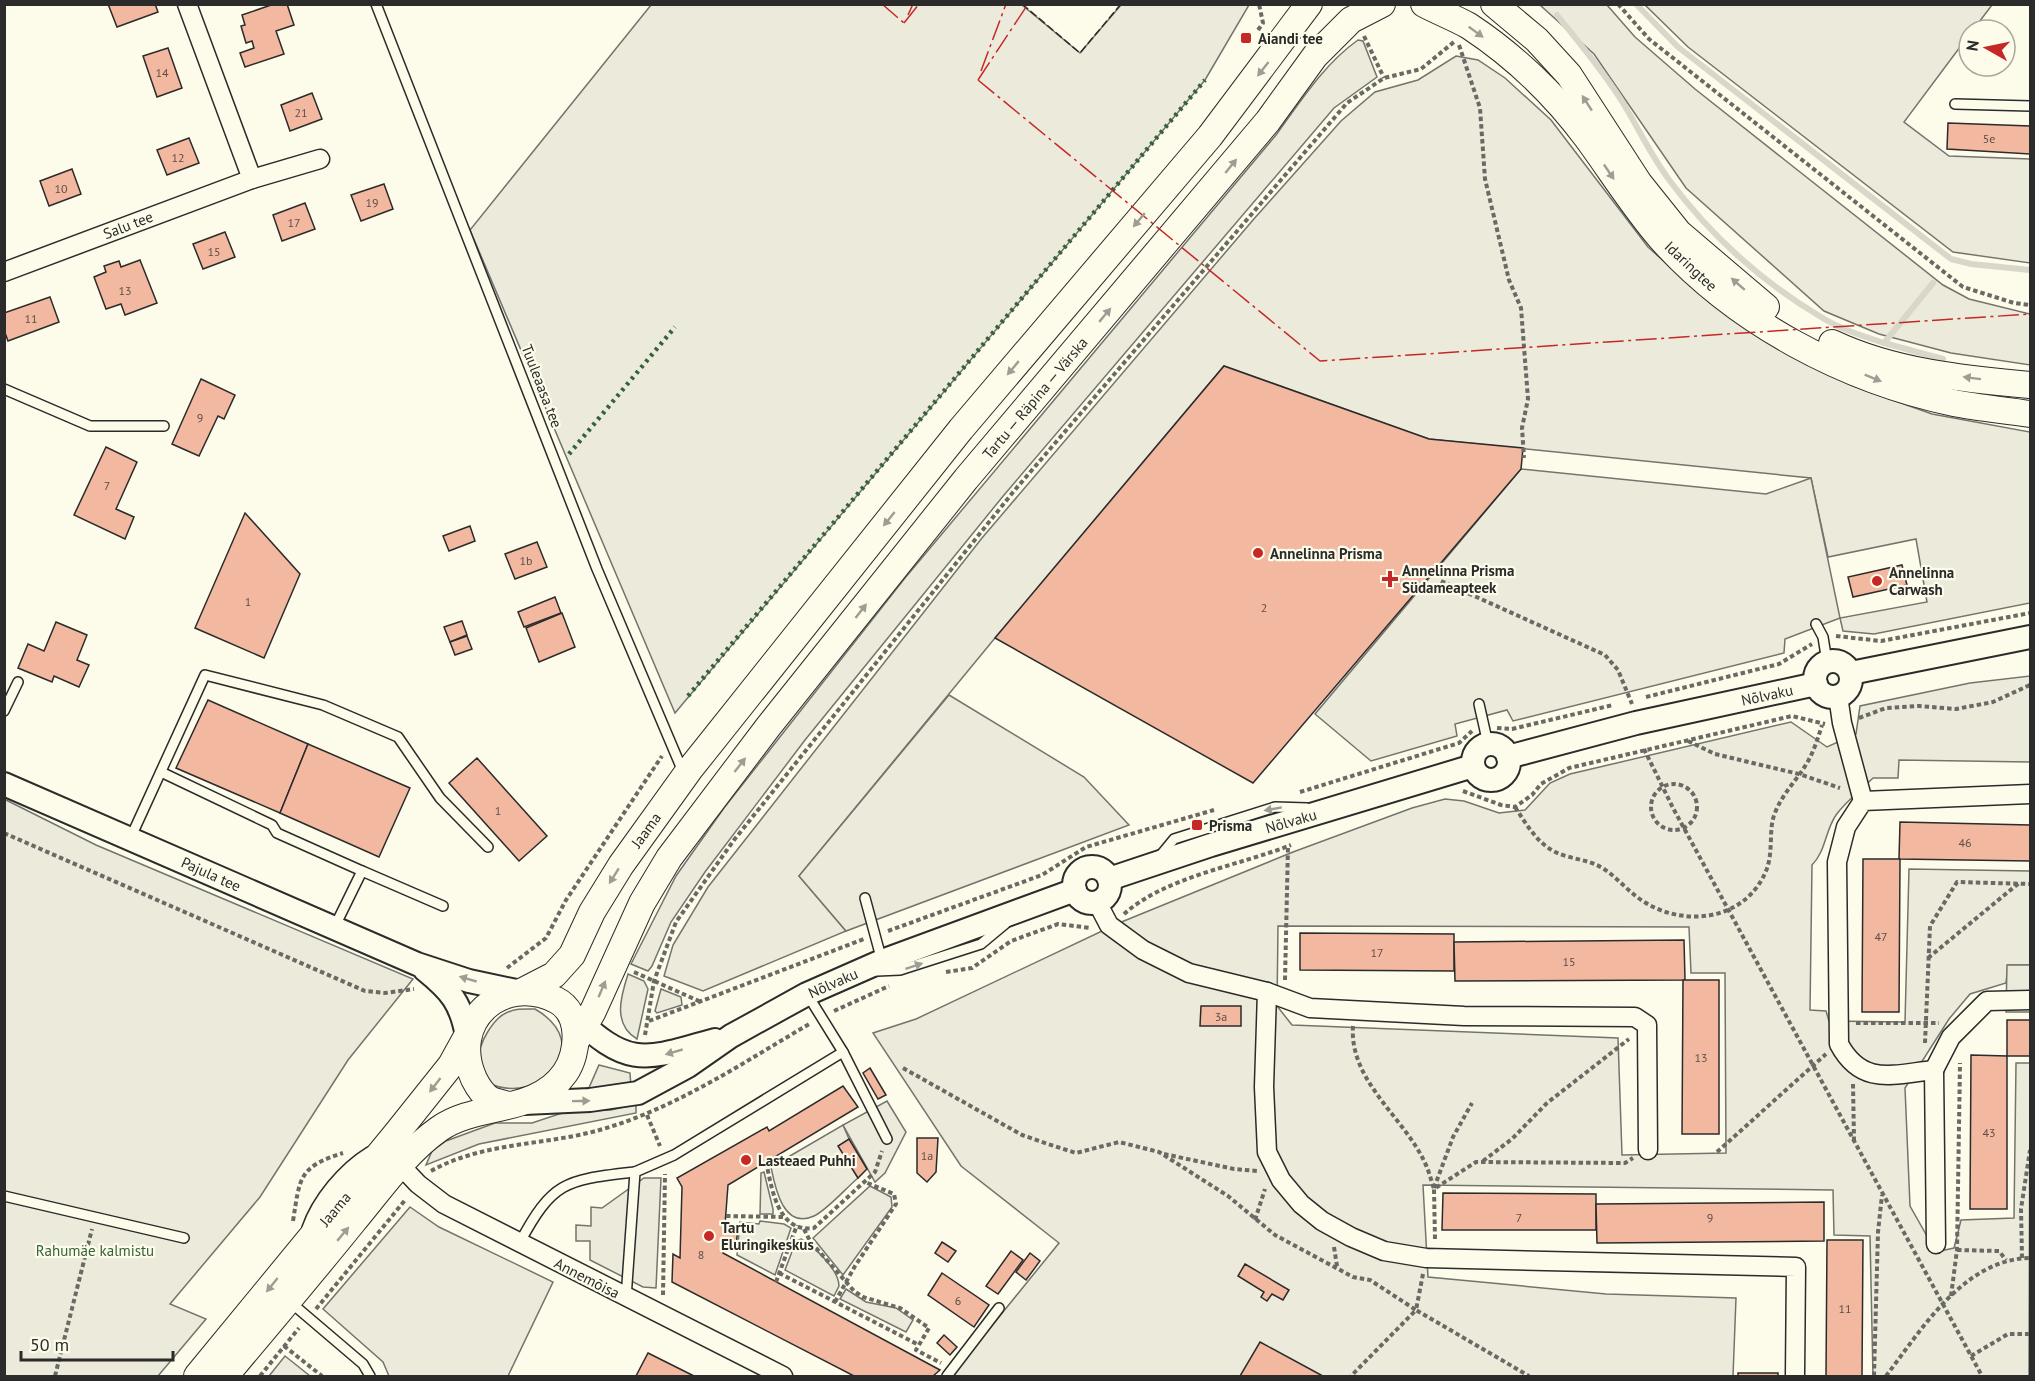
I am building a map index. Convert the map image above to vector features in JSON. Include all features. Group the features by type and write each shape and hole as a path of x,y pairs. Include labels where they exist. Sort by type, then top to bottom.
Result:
{"main road":[{"path":"685,777 961,429 1210,136 1309,4"},
{"name":"Tartu — Räpina — Värska","path":"576,1026 642,903 669,858 704,811 966,479 1204,199 1268,121 1315,56 1351,20 1382,4"},
{"name":"Idaringtee","path":"1424,4 1468,26 1511,57 1586,137 1619,186 1662,239 1694,272 1764,326 1874,379 1955,403 2031,414"},
{"name":"Idaringtee","path":"1494,4 1537,40 1569,75 1639,183 1679,233 1742,289 1784,320 1844,348 1889,363 1944,375 2031,385"},
{"name":"Jaama","path":"521,992 554,975 572,955 592,912 621,865 685,777"},
{"path":"521,992 558,1000 576,1026 570,1064 559,1080 541,1095 515,1104 490,1099 479,1089 468,1058 467,1036 476,1016 492,1000 521,992"},
{"name":"Jaama","path":"197,1377 451,1065 467,1036"},
{"name":"Jaama","path":"225,1377 400,1165 439,1128 464,1116 515,1104"}],"street":[{"path":"187,4 252,179"},
{"name":"Salu tee","path":"4,272 252,179 320,159"},
{"path":"1851,673 2031,638"},
{"path":"1827,662 1844,664 1851,673 1848,690 1838,696 1827,696 1816,684 1818,669 1827,662"},
{"name":"Nõlvaku","path":"1508,757 1636,723 1816,684"},
{"path":"1838,696 1842,723 1862,795 1846,827 1837,862 1839,1044 1853,1065 1872,1075 1929,1070"},
{"path":"1488,744 1502,747 1508,757 1505,773 1496,780 1480,777 1473,766 1476,751 1488,744"},
{"name":"Nõlvaku","path":"1109,879 1473,766"},
{"name":"Pajula tee","path":"4,784 417,964"},
{"path":"1862,795 2031,794"},
{"path":"1086,868 1102,870 1109,879 1109,894 1098,904 1086,903 1075,890 1077,874 1086,868"},
{"name":"Nõlvaku","path":"515,1104 590,1100 638,1093 688,1066 731,1036 807,994 882,961 1075,890"},
{"path":"1098,904 1109,925 1143,950 1189,974 1267,992 1310,1008 1464,1016 1635,1017 1647,1025 1648,1150"},
{"path":"417,964 469,981 521,992"},
{"path":"417,964 453,994 464,1017 467,1036"},
{"path":"1267,992 1264,1087 1267,1152 1281,1180 1301,1204 1322,1221 1384,1251 1431,1258 1796,1267 1795,1377"},
{"path":"1936,1244 1929,1070 1951,1037 1987,1001 2031,999"},
{"name":"Nõlvaku","path":"576,1026 622,1053 638,1057 658,1056 731,1036"},
{"name":"Annemõisa","path":"400,1165 418,1184 444,1204 783,1377"}],"lane":[{"name":"Tuuleaasa tee","path":"376,4 597,568 685,777"},
{"path":"1955,104 2031,106"},
{"path":"4,389 90,426 164,426"},
{"path":"1816,624 1823,638 1827,662"},
{"path":"130,839 205,675 323,705 398,737 440,798 488,847"},
{"path":"4,711 18,682"},
{"path":"1479,704 1488,744"},
{"path":"161,772 272,825 277,833 443,906"},
{"path":"334,928 362,871"},
{"path":"865,898 882,961"},
{"path":"857,972 900,970 981,944 1024,908"},
{"path":"807,994 843,1052 886,1139"},
{"path":"519,1244 540,1207 556,1190 576,1181 634,1172 666,1159 843,1052"},
{"path":"627,1298 634,1172"},
{"path":"4,1196 184,1238"},
{"path":"289,1300 363,1364 370,1377"},
{"path":"950,1373 999,1308"}],"path":[{"path":"1253,38 1263,23 1259,4"},
{"path":"1618,4 1649,39 1963,287 2014,303 2031,305"},
{"path":"1364,36 1384,78"},
{"path":"638,1057 649,1021 654,981 676,922 734,840 934,588 1144,336 1339,111 1384,78 1421,69 1449,49 1457,39 1480,108 1485,180 1509,280 1521,308 1528,399 1522,428 1524,458"},
{"path":"1440,581 1605,655 1618,670 1631,701"},
{"path":"1515,807 1532,795 1541,784 1569,768 1644,750 1792,716 1822,723 1842,723 1886,708 1919,706 1956,709 1993,702 2031,685"},
{"path":"1458,790 1515,807 1533,834 1550,851 1592,862 1606,870 1628,892 1655,908 1681,916 1702,918 1729,911 1749,897 1766,872 1772,851 1773,816 1808,762 1822,723"},
{"path":"1687,741 1715,754 1799,774 1835,788 1862,795"},
{"path":"500,973 546,938 566,900 670,743"},
{"path":"1644,750 1684,828 1982,1377"},
{"path":"1677,784 1695,797 1697,811 1690,824 1684,828 1669,830 1656,821 1652,807 1657,792 1663,787 1677,784"},
{"path":"4,833 365,991 385,993 416,989"},
{"path":"1058,924 1090,928 1109,925 1135,904 1162,889 1298,842"},
{"path":"1285,998 1288,846"},
{"path":"1929,1070 1926,1023 1930,926 1957,882 2031,884"},
{"path":"1928,959 2019,883"},
{"path":"629,970 702,1002"},
{"path":"1354,1010 1352,1041 1361,1066 1388,1112 1425,1161 1434,1189"},
{"path":"1837,1024 1964,1024"},
{"path":"1482,1162 1512,1139 1547,1103 1647,1025"},
{"path":"1717,1152 1813,1064 1839,1044"},
{"path":"1951,1296 1958,1250 1960,1061"},
{"path":"1853,1065 1854,1142"},
{"path":"903,1068 1022,1135 1076,1154 1119,1142 1234,1169 1259,1171"},
{"path":"638,1093 666,1159 662,1304"},
{"path":"1351,1377 1416,1310 1431,1258 1434,1189 1453,1137 1472,1103"},
{"path":"804,1229 814,1228 875,1172 886,1139"},
{"path":"1434,1189 1476,1162 1625,1163 1648,1150"},
{"path":"2022,1258 2021,1209 2031,1150"},
{"path":"1160,1153 1228,1196 1275,1234 1353,1277 1370,1280 1529,1377"},
{"path":"766,1162 777,1208 783,1217 804,1229 844,1283 863,1297 891,1304 929,1328 916,1350 950,1373"},
{"path":"835,1302 844,1283 896,1204 894,1194 865,1182"},
{"path":"1874,1377 1878,1232 1882,1194"},
{"path":"55,1377 95,1216"},
{"path":"726,1216 783,1217"},
{"path":"776,1282 797,1225"},
{"path":"1958,1250 1999,1251 2007,1260"},
{"path":"1886,1377 1942,1302 2007,1260 2031,1258"},
{"path":"779,1273 919,1345"},
{"path":"1971,1356 2008,1334 2031,1334"},
{"path":"284,1346 322,1377"}],"green space":[{"path":"651,5 1022,5 1080,53 1121,5 1249,5 1205,80 675,713 470,230"},
{"path":"1540,5 1607,5 1635,37 1695,89 1943,285 1969,299 2030,314 2030,365 1951,353 1879,334 1824,311 1686,188 1594,54"},
{"path":"1645,5 1992,5 1982,18 1957,18 1957,51 1904,122 1949,156 2030,159 2030,263 1953,252 1688,47"},
{"path":"1358,40 1363,41 1377,77 1334,108 1004,495 805,740 705,872 671,922 648,971 631,964 676,876 724,808 905,578 1276,135 1323,72"},
{"path":"1456,56 1478,60 1505,78 1551,120 1648,247 1710,303 1788,354 1853,386 1932,414 2030,432 2030,603 1874,634 1843,631 1840,618 1927,602 1916,539 1828,557 1811,478 1429,439 1224,366 799,876 846,931 703,991 664,976 673,945 708,887 982,538 1253,220 1341,121 1375,92 1418,80"},
{"path":"2030,676 2030,762 1899,760 1898,778 1873,778 1840,810 1832,821 1820,854 1812,865 1810,1010 1826,1011 1829,1021 1905,1022 1909,869 2030,871 2030,965 2008,965 2006,983 1970,994 1949,1019 1905,1088 1910,1206 1936,1252 1954,1248 1961,1220 2014,1218 2016,1063 2030,1063 2029,1376 1873,1376 1870,1236 1834,1235 1833,1190 1423,1185 1428,1277 1606,1294 1736,1298 1733,1376 951,1376 1059,1243 961,1166 873,1033 916,1019 1119,923 1293,852 1412,808 1445,799 1464,801 1499,813 1525,810 1550,783 1570,774 1791,722 1827,747 1856,734 1860,706 1970,683","holes":["1278,926 1689,927 1691,973 1725,973 1726,1153 1622,1155 1618,1038 1292,1025 1277,1006"]},
{"name":"Rahumäe kalmistu","path":"4,799 96,845 413,979 348,1060 260,1197 170,1304 206,1319 158,1376 5,1376"},
{"path":"628,974 644,981 648,989 637,1039 629,1033 621,1018 621,1000"},
{"path":"661,989 681,997 682,1005 657,1013 655,1011"},
{"path":"535,1009 553,1023 561,1039 561,1055 555,1068 543,1080 526,1087 508,1088 488,1083 479,1061 483,1040 487,1033 506,1013"},
{"path":"599,1065 630,1073 631,1087 588,1090"},
{"path":"636,1104 636,1113 479,1144 426,1165 432,1151 446,1141 495,1123 532,1123 565,1112 611,1110"},
{"path":"843,1125 849,1139 839,1146 858,1178 819,1213 803,1219 795,1217 782,1204 771,1167"},
{"path":"764,1172 773,1214 760,1214 761,1173"},
{"path":"870,1186 891,1197 892,1207 843,1275 813,1238"},
{"path":"410,1207 439,1227 553,1282 508,1376 389,1376 383,1362 323,1309"},
{"path":"760,1221 784,1224 791,1228 775,1275 737,1255 740,1222 759,1224"},
{"path":"801,1239 813,1247 831,1266 839,1286 834,1296 785,1270 796,1241"},
{"path":"846,1289 866,1302 896,1308 913,1320 906,1332 840,1299"},
{"path":"285,1356 310,1376 269,1376"}],"shaded area":[{"path":"1521,469 1766,494 1811,478 1840,618 1785,639 1784,653 1513,721 1507,710 1455,724 1457,736 1371,761 1315,714"},
{"path":"949,695 1084,777 1129,825 846,931 799,876"},
{"path":"2007,965 2030,965 2030,1012 2006,1012"},
{"path":"887,1101 906,1132 885,1173 875,1182 843,1125"},
{"path":"644,1178 661,1178 656,1288 643,1287 590,1260 590,1241 576,1241 576,1225 591,1226 591,1207 602,1208"}],"building":[{"path":"108,4 155,4 158,12 117,27"},
{"path":"274,4 287,4 294,25 276,31 284,54 245,67 240,53 254,48 252,41 246,43 241,26 245,25 242,15"},
{"path":"168,48 182,88 157,97 143,56"},
{"path":"312,93 322,119 290,131 281,105"},
{"path":"1948,123 2030,126 2030,154 1947,149"},
{"path":"189,138 199,163 167,175 157,150"},
{"path":"72,169 81,194 49,206 40,181"},
{"path":"384,184 393,209 361,221 351,195"},
{"path":"305,203 315,229 282,241 273,215"},
{"path":"225,232 235,257 203,269 193,244"},
{"path":"140,260 157,303 125,315 121,304 106,309 94,277 106,272 104,266 119,261 121,267"},
{"path":"50,297 59,322 8,341 4,330 4,313"},
{"name":"Annelinna Prisma","path":"1224,366 1429,439 1523,448 1521,469 1253,783 995,638"},
{"path":"201,379 235,395 224,419 218,416 199,456 172,444"},
{"path":"106,447 137,462 116,509 134,517 125,539 74,515"},
{"path":"245,513 300,574 264,658 195,628"},
{"path":"470,526 475,541 449,551 443,536"},
{"path":"537,542 547,567 515,579 505,554"},
{"name":"Annelinna Carwash","path":"1902,565 1907,585 1853,597 1848,577"},
{"path":"555,597 561,613 524,627 518,612"},
{"path":"562,613 575,647 539,662 526,628"},
{"path":"462,621 467,635 450,642 444,627"},
{"path":"56,622 87,635 77,660 89,665 79,687 54,676 52,682 18,668 28,644 44,651"},
{"path":"467,636 472,649 455,655 450,642"},
{"path":"208,700 308,744 280,813 176,768"},
{"path":"308,744 410,788 379,857 280,813"},
{"path":"477,758 547,836 519,861 449,783"},
{"path":"1900,822 2030,825 2030,861 1899,859"},
{"path":"1863,859 1900,859 1899,1012 1862,1012"},
{"path":"1300,933 1454,934 1454,971 1300,970"},
{"path":"1684,940 1685,980 1455,981 1454,942"},
{"path":"1683,980 1719,980 1719,1134 1682,1134"},
{"path":"1201,1006 1241,1006 1241,1026 1200,1026"},
{"path":"2007,1020 2030,1020 2030,1056 2007,1056"},
{"path":"1971,1055 2007,1056 2007,1209 1970,1209"},
{"path":"870,1068 886,1095 878,1099 863,1073"},
{"name":"Tartu Eluringikeskus","path":"843,1086 858,1107 728,1185 725,1225 738,1226 736,1247 724,1246 723,1253 940,1370 933,1376 854,1376 672,1282 673,1254 680,1258 682,1187 677,1178 767,1127 769,1131"},
{"path":"917,1138 938,1138 936,1172 927,1182 917,1173"},
{"path":"849,1139 867,1169 858,1178 838,1146"},
{"path":"1443,1193 1596,1194 1596,1230 1442,1230"},
{"path":"1824,1202 1824,1241 1597,1243 1596,1204"},
{"path":"1827,1240 1863,1240 1862,1376 1826,1376"},
{"path":"942,1242 956,1251 948,1262 935,1253"},
{"path":"1011,1251 1023,1260 998,1294 986,1286"},
{"path":"1030,1253 1040,1261 1026,1280 1016,1272"},
{"path":"1245,1264 1289,1290 1283,1300 1272,1294 1267,1301 1261,1297 1264,1292 1238,1276"},
{"path":"942,1273 989,1305 974,1327 928,1295"},
{"path":"944,1335 957,1347 950,1355 937,1343"},
{"path":"1260,1342 1321,1375 1240,1376"},
{"path":"648,1353 694,1376 636,1376"},
{"path":"1738,1373 1778,1373 1778,1376 1738,1376"}],"waterway":[{"path":"1636,4 1678,47 1951,259 1971,264 2030,270"},
{"path":"1557,15 1608,80 1657,162 1686,201 1720,239 1758,273 1800,304 1828,321 1884,343 1933,283"},
{"path":"1884,343 1943,359"}],"hedge":[{"path":"688,696 1205,80"},
{"path":"569,454 675,327"}],"fence":[{"path":"1022,4 1080,53 1121,4"}],"power":[{"path":"882,4 904,23"},
{"path":"908,15 913,4"},
{"path":"904,23 919,4"},
{"path":"981,71 1006,4"},
{"path":"978,80 1028,4"},
{"path":"978,80 1320,361 2030,314"}],"place":[{"name":"Aiandi tee","path":"1246,38"},
{"name":"Annelinna Prisma","path":"1258,553"},
{"name":"Annelinna Prisma Südameapteek","path":"1390,579"},
{"name":"Annelinna Carwash","path":"1877,581"},
{"name":"Prisma","path":"1197,825"},
{"name":"Lasteaed Puhhi","path":"746,1160"},
{"name":"Tartu Eluringikeskus","path":"709,1236"}]}
